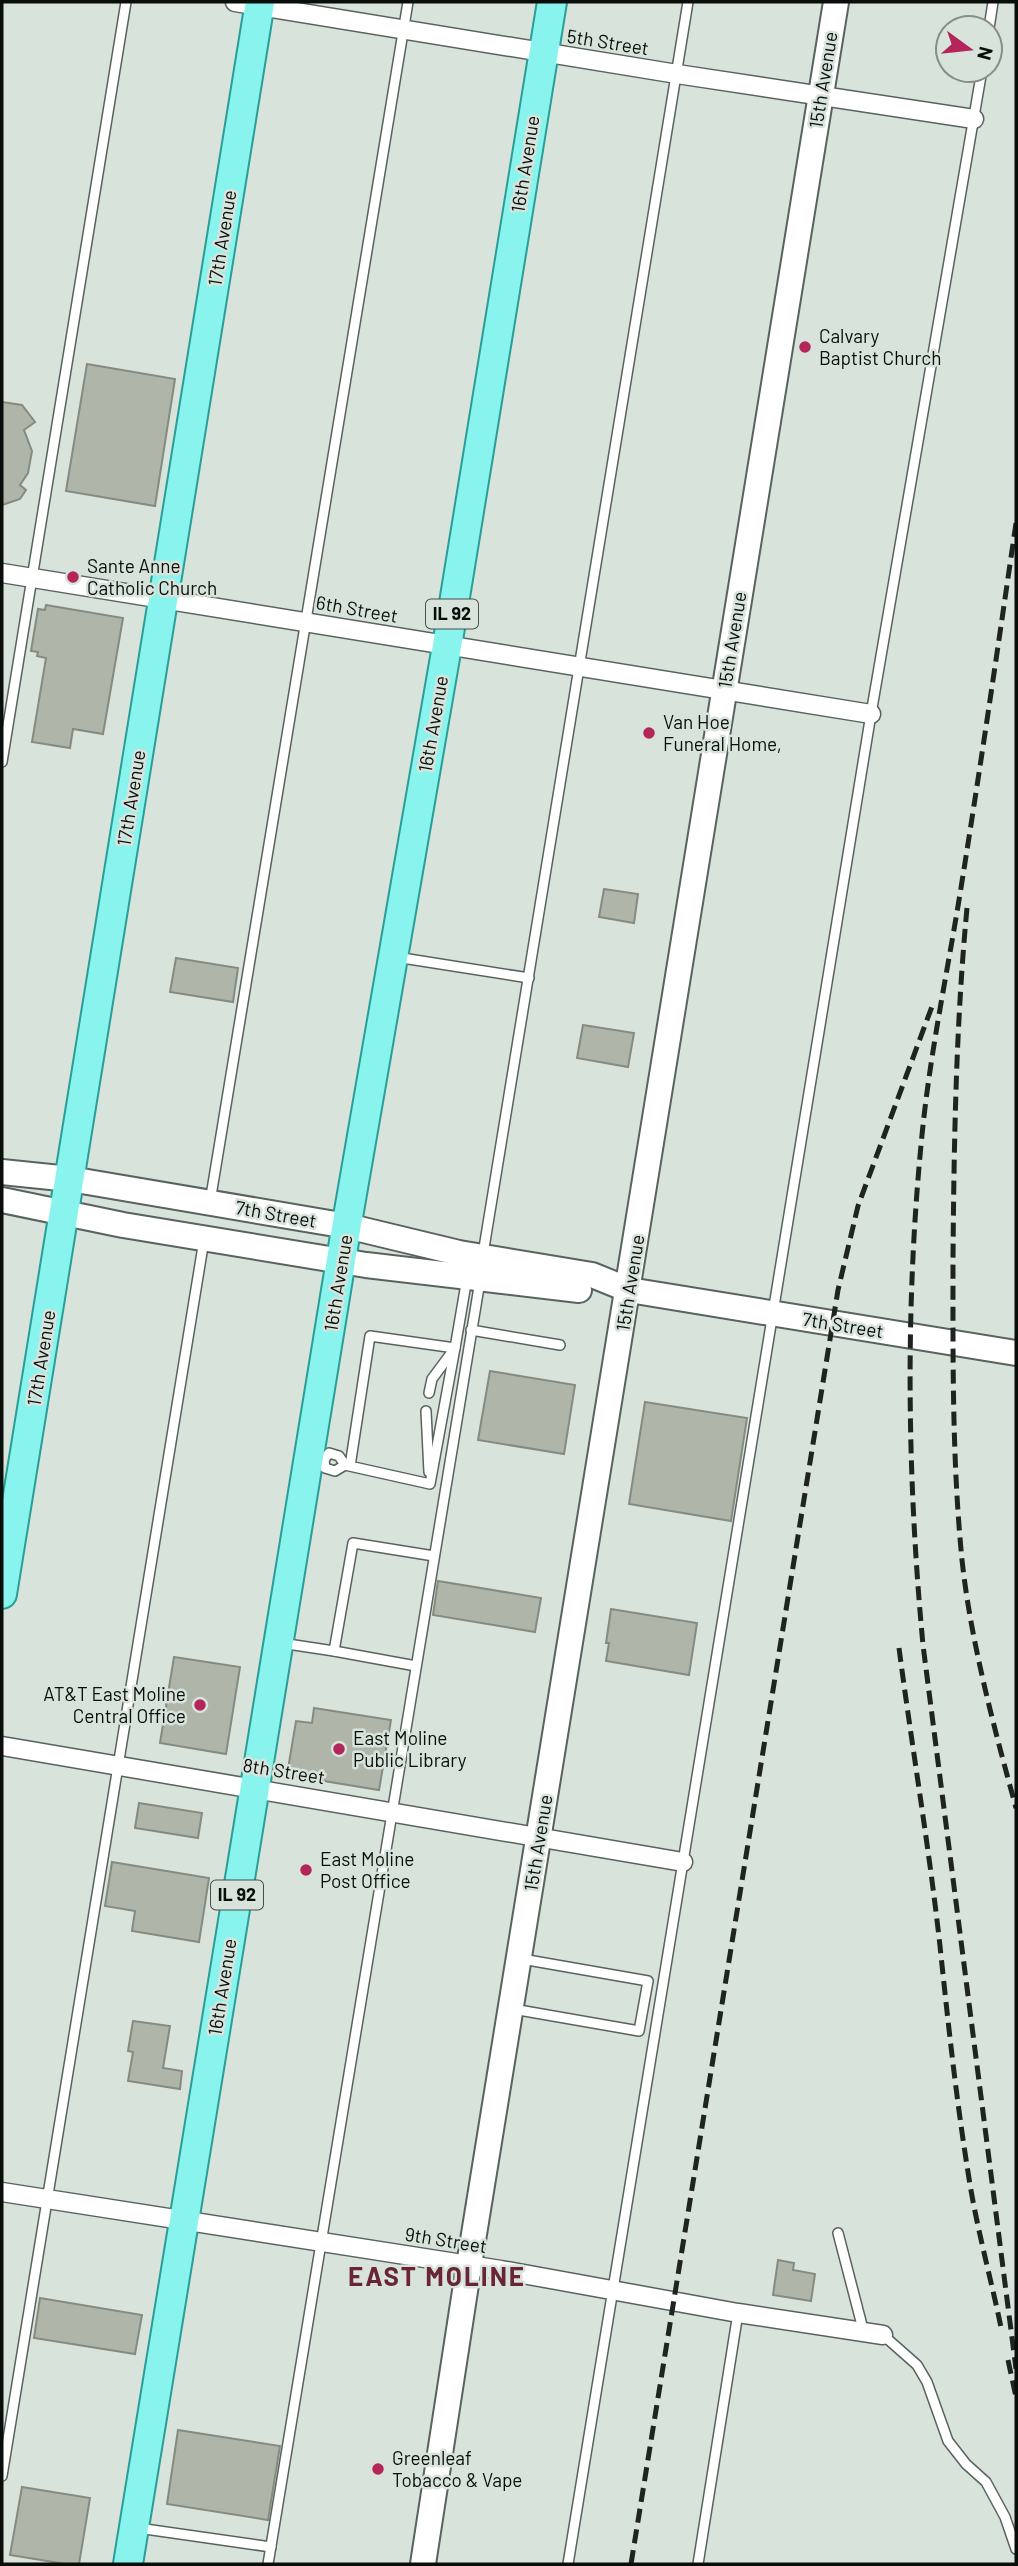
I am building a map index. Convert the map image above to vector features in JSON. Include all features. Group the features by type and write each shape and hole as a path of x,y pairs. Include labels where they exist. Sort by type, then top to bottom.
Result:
{"main road":[{"name":"16th Avenue","path":"128,2564 279,1642 317,1458 347,1226 447,646 552,2"},
{"name":"17th Avenue","path":"2,1594 164,598 252,3"}],"street":[{"name":"15th Avenue","path":"423,2564 835,2"},
{"name":"5th Street","path":"252,3 543,53 974,119"},
{"name":"6th Street","path":"2,573 871,714"},
{"name":"7th Street","path":"2,1172 70,1180 347,1226 459,1253 477,1270"},
{"name":"7th Street","path":"2,1200 64,1214 342,1261 592,1275 629,1290 1016,1353"},
{"name":"8th Street","path":"2,1746 683,1862"},
{"name":"9th Street","path":"2,2192 469,2265 611,2292 884,2336"}],"lane":[{"path":"2,762 126,2"},
{"path":"210,1203 408,2"},
{"path":"268,2564 471,1330 477,1270 529,978 688,2"},
{"path":"568,2564 871,714 980,84"},
{"path":"393,956 529,978"},
{"path":"2,2476 204,1238"},
{"path":"430,1484 455,1349 477,1270"},
{"path":"471,1330 561,1345"},
{"path":"348,1466 370,1336 455,1349"},
{"path":"429,1393 432,1379 455,1349"},
{"path":"426,1411 430,1484"},
{"path":"317,1458 325,1468 335,1471 348,1466 430,1484"},
{"path":"334,1651 353,1543 434,1556"},
{"path":"279,1642 416,1667"},
{"path":"511,2009 639,2031 648,1981 519,1959"},
{"path":"838,2233 864,2333"},
{"path":"698,2564 738,2313"},
{"path":"884,2336 918,2365 927,2382 948,2441 966,2464 986,2482 1005,2517 1016,2549"},
{"path":"134,2528 271,2547"}],"building":[{"path":"87,364 175,379 155,506 66,491"},
{"path":"2,402 22,405 35,422 24,430 32,451 28,473 20,485 26,490 20,499 2,505"},
{"path":"46,605 123,618 103,734 73,729 70,748 32,742 46,658 31,651 38,609 45,610"},
{"path":"604,889 638,894 634,923 599,917"},
{"path":"176,958 238,968 233,1002 170,992"},
{"path":"583,1025 634,1033 628,1067 577,1058"},
{"path":"490,1371 575,1385 564,1454 478,1440"},
{"path":"645,1402 747,1418 731,1521 629,1504"},
{"path":"438,1581 541,1598 535,1632 433,1615"},
{"path":"611,1609 697,1623 689,1675 606,1661"},
{"name":"AT&T East Moline Central Office","path":"174,1657 240,1667 226,1754 160,1743"},
{"name":"East Moline Public Library","path":"314,1708 391,1720 379,1790 287,1775 296,1721 312,1723"},
{"path":"139,1803 202,1813 198,1838 135,1828"},
{"path":"112,1862 209,1878 199,1942 132,1931 135,1911 105,1906"},
{"path":"133,2021 170,2026 163,2068 182,2071 180,2089 128,2081 133,2052 128,2051"},
{"path":"778,2260 794,2263 793,2270 815,2274 811,2301 773,2295"},
{"path":"40,2298 142,2315 135,2354 34,2338"},
{"path":"178,2430 280,2446 268,2520 167,2504"},
{"path":"22,2487 90,2498 79,2564 10,2555"}],"railway":[{"path":"1016,523 975,801 925,1105 913,1262 910,1390 914,1517 923,1645 1016,2369"},
{"path":"967,908 958,1039 954,1170 953,1371 956,1484 962,1560 971,1622 1016,1808"},
{"path":"631,2564 838,1290 858,1206 934,1001"},
{"path":"899,1648 931,1872 964,2144 975,2212 1002,2332"},
{"path":"1008,2360 1016,2397"}],"place":[{"name":"Calvary Baptist Church","path":"805,347"},
{"name":"Sante Anne Catholic Church","path":"73,577"},
{"name":"Van Hoe Funeral Home,","path":"649,733"},
{"name":"AT&T East Moline Central Office","path":"200,1705"},
{"name":"East Moline Public Library","path":"339,1749"},
{"name":"East Moline Post Office","path":"306,1870"},
{"name":"Greenleaf Tobacco & Vape","path":"378,2469"}],"district":[{"name":"EAST MOLINE","path":"437,2277"}]}
